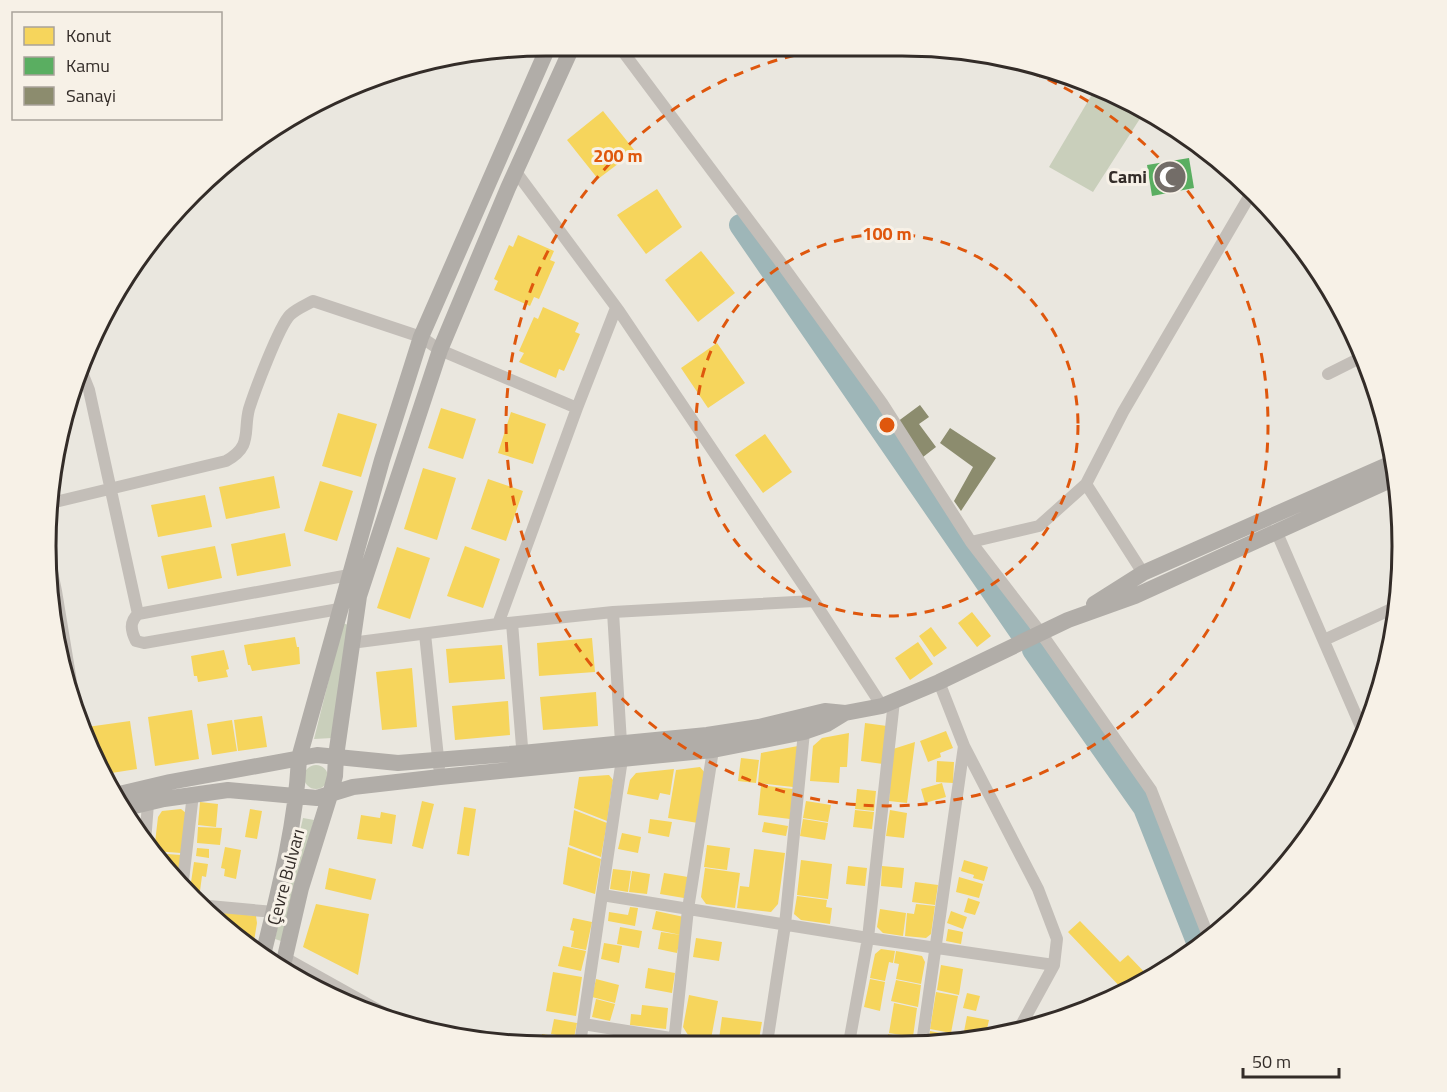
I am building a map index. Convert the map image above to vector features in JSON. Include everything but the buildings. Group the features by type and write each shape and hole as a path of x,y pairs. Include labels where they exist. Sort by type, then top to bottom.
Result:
{"main road":[{"name":"Çevre Bulvarı","path":"265,948 297,797 299,758 382,460 421,337 544,56"},
{"name":"Çevre Bulvarı","path":"284,961 301,888 335,776 358,596 440,350 568,56"},
{"path":"1068,620 1143,573 1385,466"},
{"path":"131,807 193,794 241,789 316,798 352,787 440,777 523,761 621,751 759,727 825,711 845,713 888,704 1068,620 1135,596 1387,482"},
{"path":"621,751 713,750 804,732 827,724 845,713"},
{"path":"122,793 170,782 317,755 398,763 438,759 523,761"}],"street":[{"path":"626,56 882,403 972,542 1041,633 1151,790 1206,930"},
{"path":"516,172 616,308 814,601 888,704 868,938 850,1036"},
{"path":"972,542 1039,526 1086,484 1134,392 1248,199"},
{"path":"58,501 226,461 238,455 248,434 249,411 270,352 288,316 313,301 421,337 440,350 577,408"},
{"path":"498,624 616,308"},
{"path":"1328,374 1355,361"},
{"path":"85,380 138,614"},
{"path":"1086,484 1143,573"},
{"path":"1277,533 1359,721"},
{"path":"339,609 144,643 136,641 131,626 138,614 350,575"},
{"path":"351,643 613,612 814,601"},
{"path":"1324,640 1387,611"},
{"path":"581,1036 621,751 613,612"},
{"path":"512,623 523,761"},
{"path":"426,634 440,777"},
{"path":"939,682 964,746 1038,889 1057,939 1054,965 1023,1021"},
{"path":"768,1036 785,925 804,732"},
{"path":"923,1035 964,746"},
{"path":"675,1036 688,909 713,750"},
{"path":"183,876 193,794"},
{"path":"146,830 148,803"},
{"path":"602,895 1054,965"},
{"path":"214,906 274,912"},
{"path":"583,1024 647,1036"}],"green space":[{"path":"1092,94 1140,118 1093,192 1049,167"},
{"path":"343,623 348,625 332,738 314,739"},
{"path":"316,765 325,768 328,777 325,786 316,789 307,786 304,777 307,768"},
{"path":"303,818 314,820 281,941 275,939"}],"waterway":[{"path":"740,225 1020,632"},
{"path":"1033,650 1144,808 1196,938"}],"place":[{"name":"Cami","path":"1170,177"}]}
